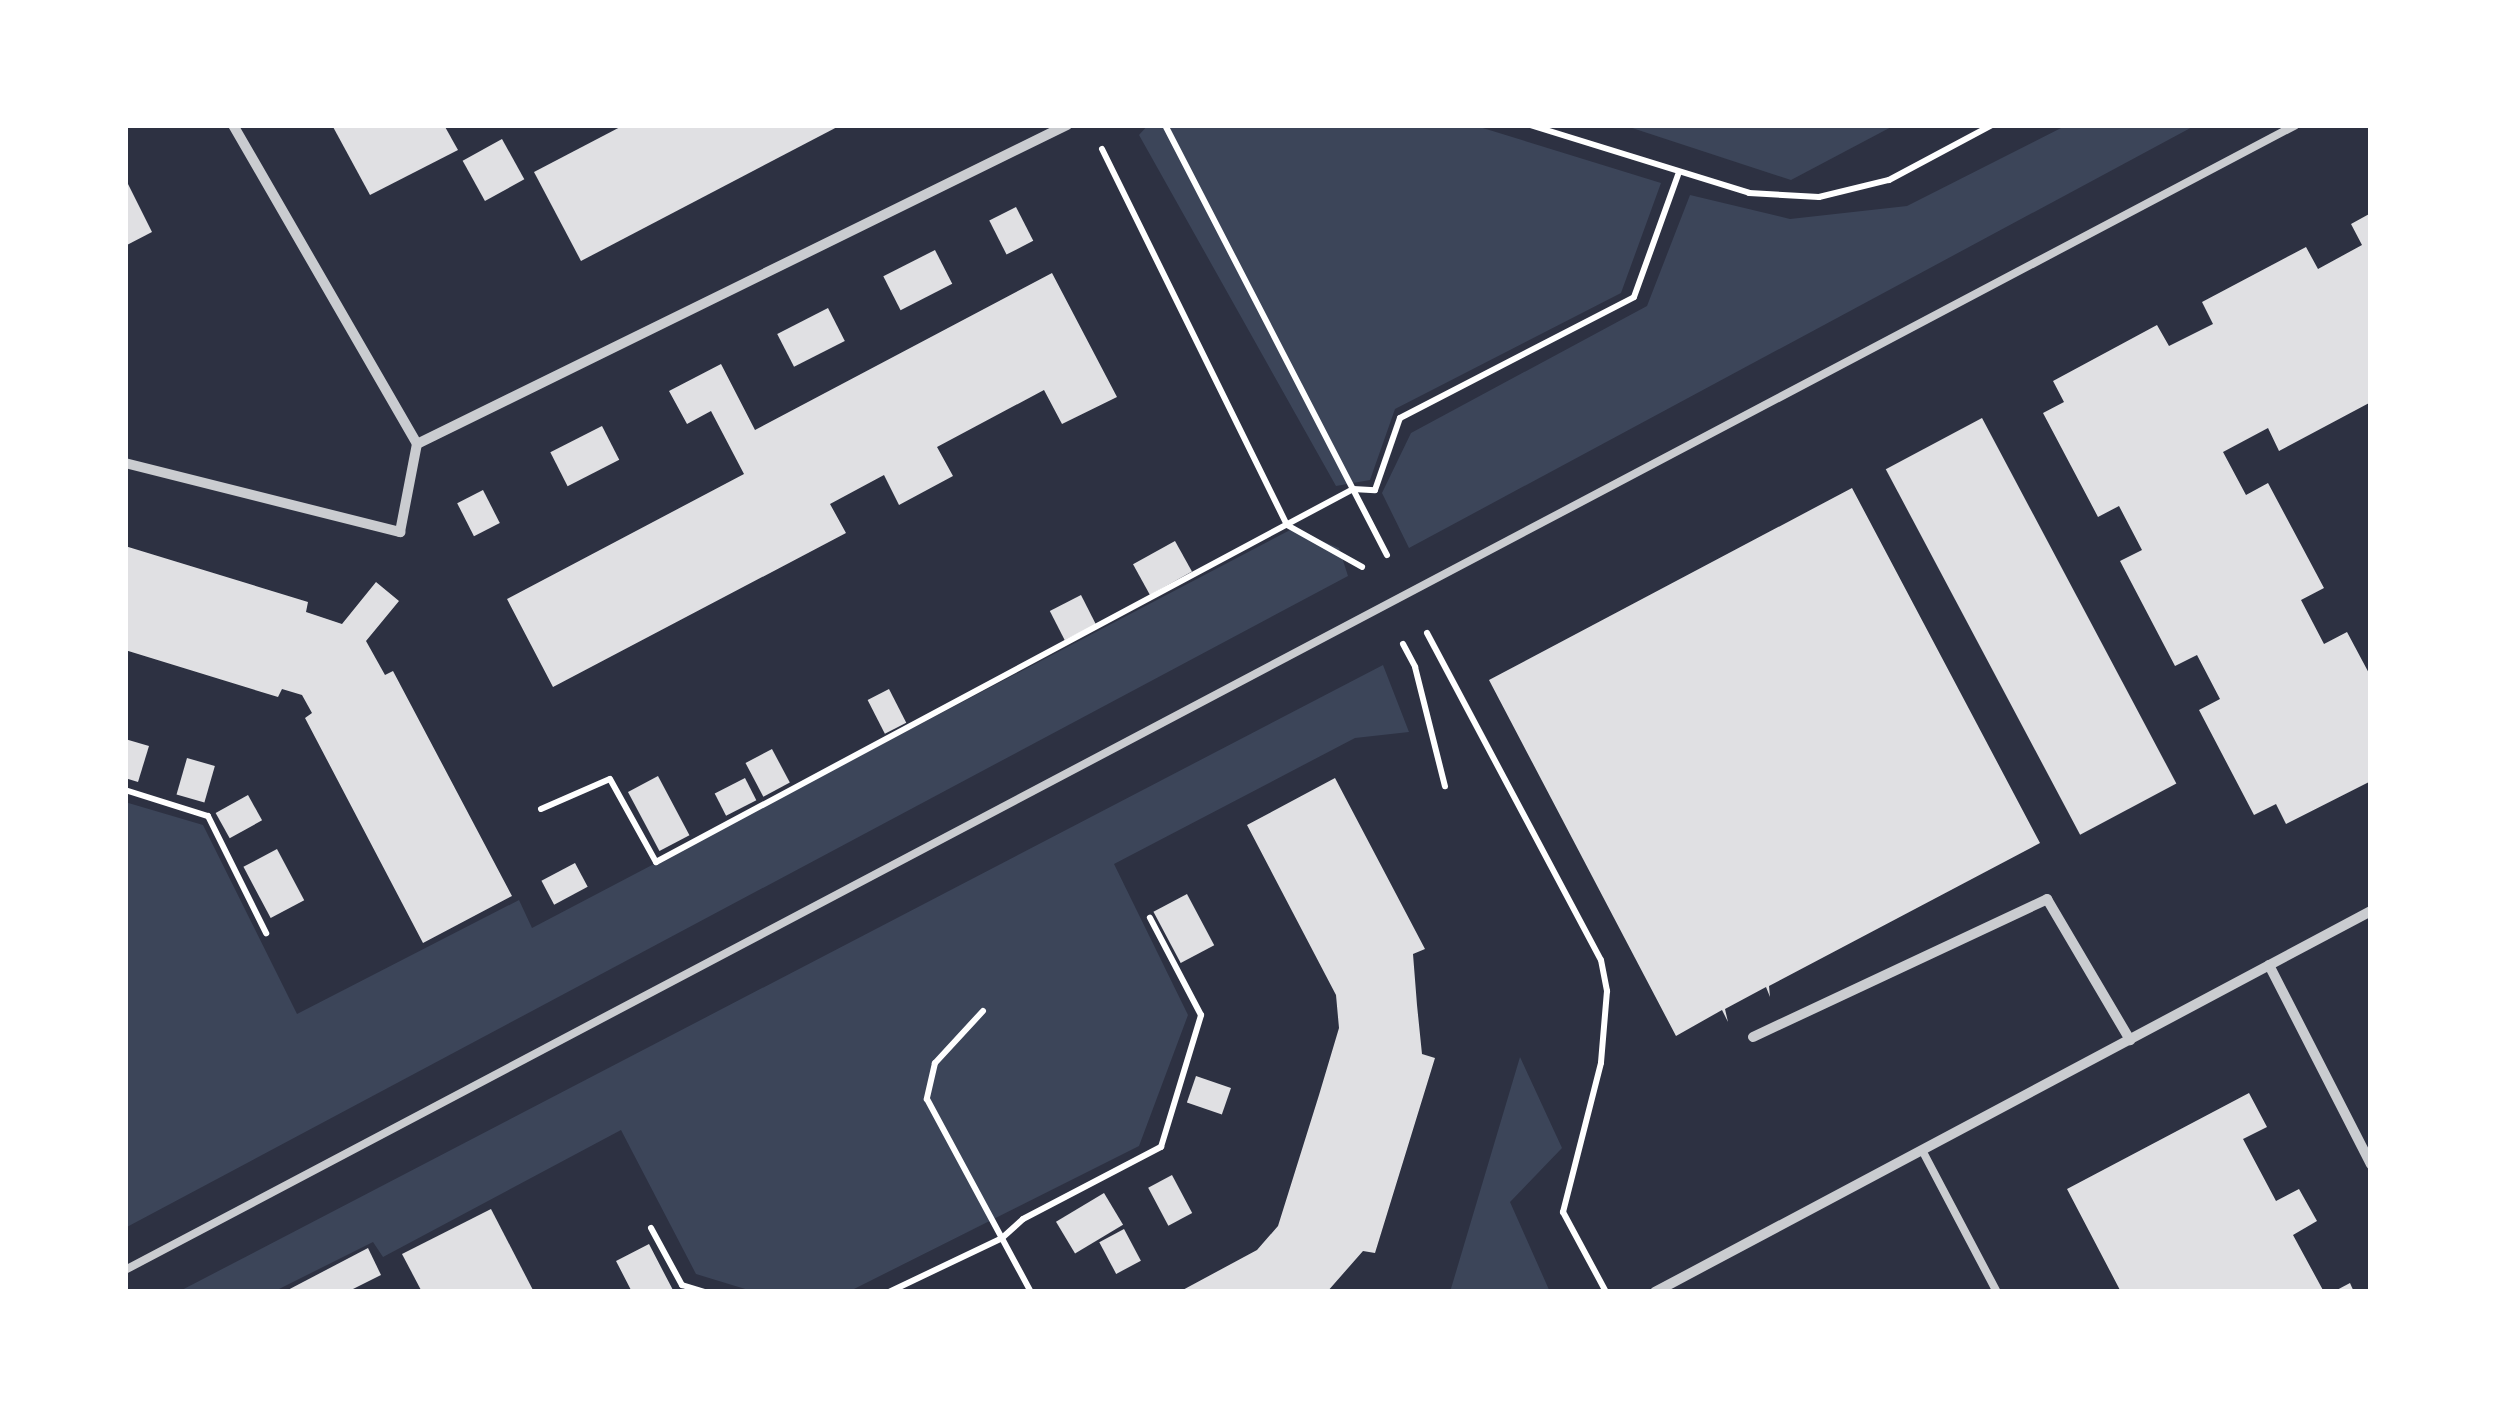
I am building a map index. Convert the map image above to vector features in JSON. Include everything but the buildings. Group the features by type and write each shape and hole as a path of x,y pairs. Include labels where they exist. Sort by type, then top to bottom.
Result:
{"street":[{"path":"125,463 400,532 417,444 233,125"},
{"path":"417,444 1067,125"},
{"path":"1754,1037 2046,899 2130,1040"},
{"path":"1655,1292 2371,911"},
{"path":"2269,965 2371,1164"}],"lane":[{"path":"125,1270 2296,125"},
{"path":"1922,1150 1997,1292"}],"path":[{"path":"1166,125 1601,960 1607,991 1601,1063 1563,1212 1606,1292"},
{"path":"1530,125 1678,175 1749,194 1819,197 1889,180 1992,125"},
{"path":"1099,142 1287,526 1358,559 1415,667 1445,786"},
{"path":"541,809 610,779 656,862 1353,489 1375,490 1400,418 1634,297 1678,175"},
{"path":"125,790 208,816 266,932"},
{"path":"889,1292 1002,1238 1023,1218 1161,1148 1201,1015 1150,918"},
{"path":"983,1011 935,1062 927,1098 1031,1292"},
{"path":"651,1228 682,1285 705,1292"}],"shaded area":[{"path":"1148,125 1473,125 1661,183 1621,293 1395,409 1370,480 1336,486 1139,135"},
{"path":"1623,125 1895,125 1791,180"},
{"path":"2067,125 2196,125 1409,548 1382,493 1411,433 1647,306 1690,195 1790,219 1907,206"},
{"path":"1292,529 1339,548 1348,576 125,1228 125,802 203,825 297,1014 519,900 532,928"},
{"path":"1383,665 1409,732 1355,738 1114,864 1188,1015 1139,1146 848,1292 755,1292 696,1274 621,1130 383,1257 373,1242 273,1292 178,1292"},
{"path":"1520,1057 1562,1148 1510,1202 1550,1292 1450,1292"}]}
